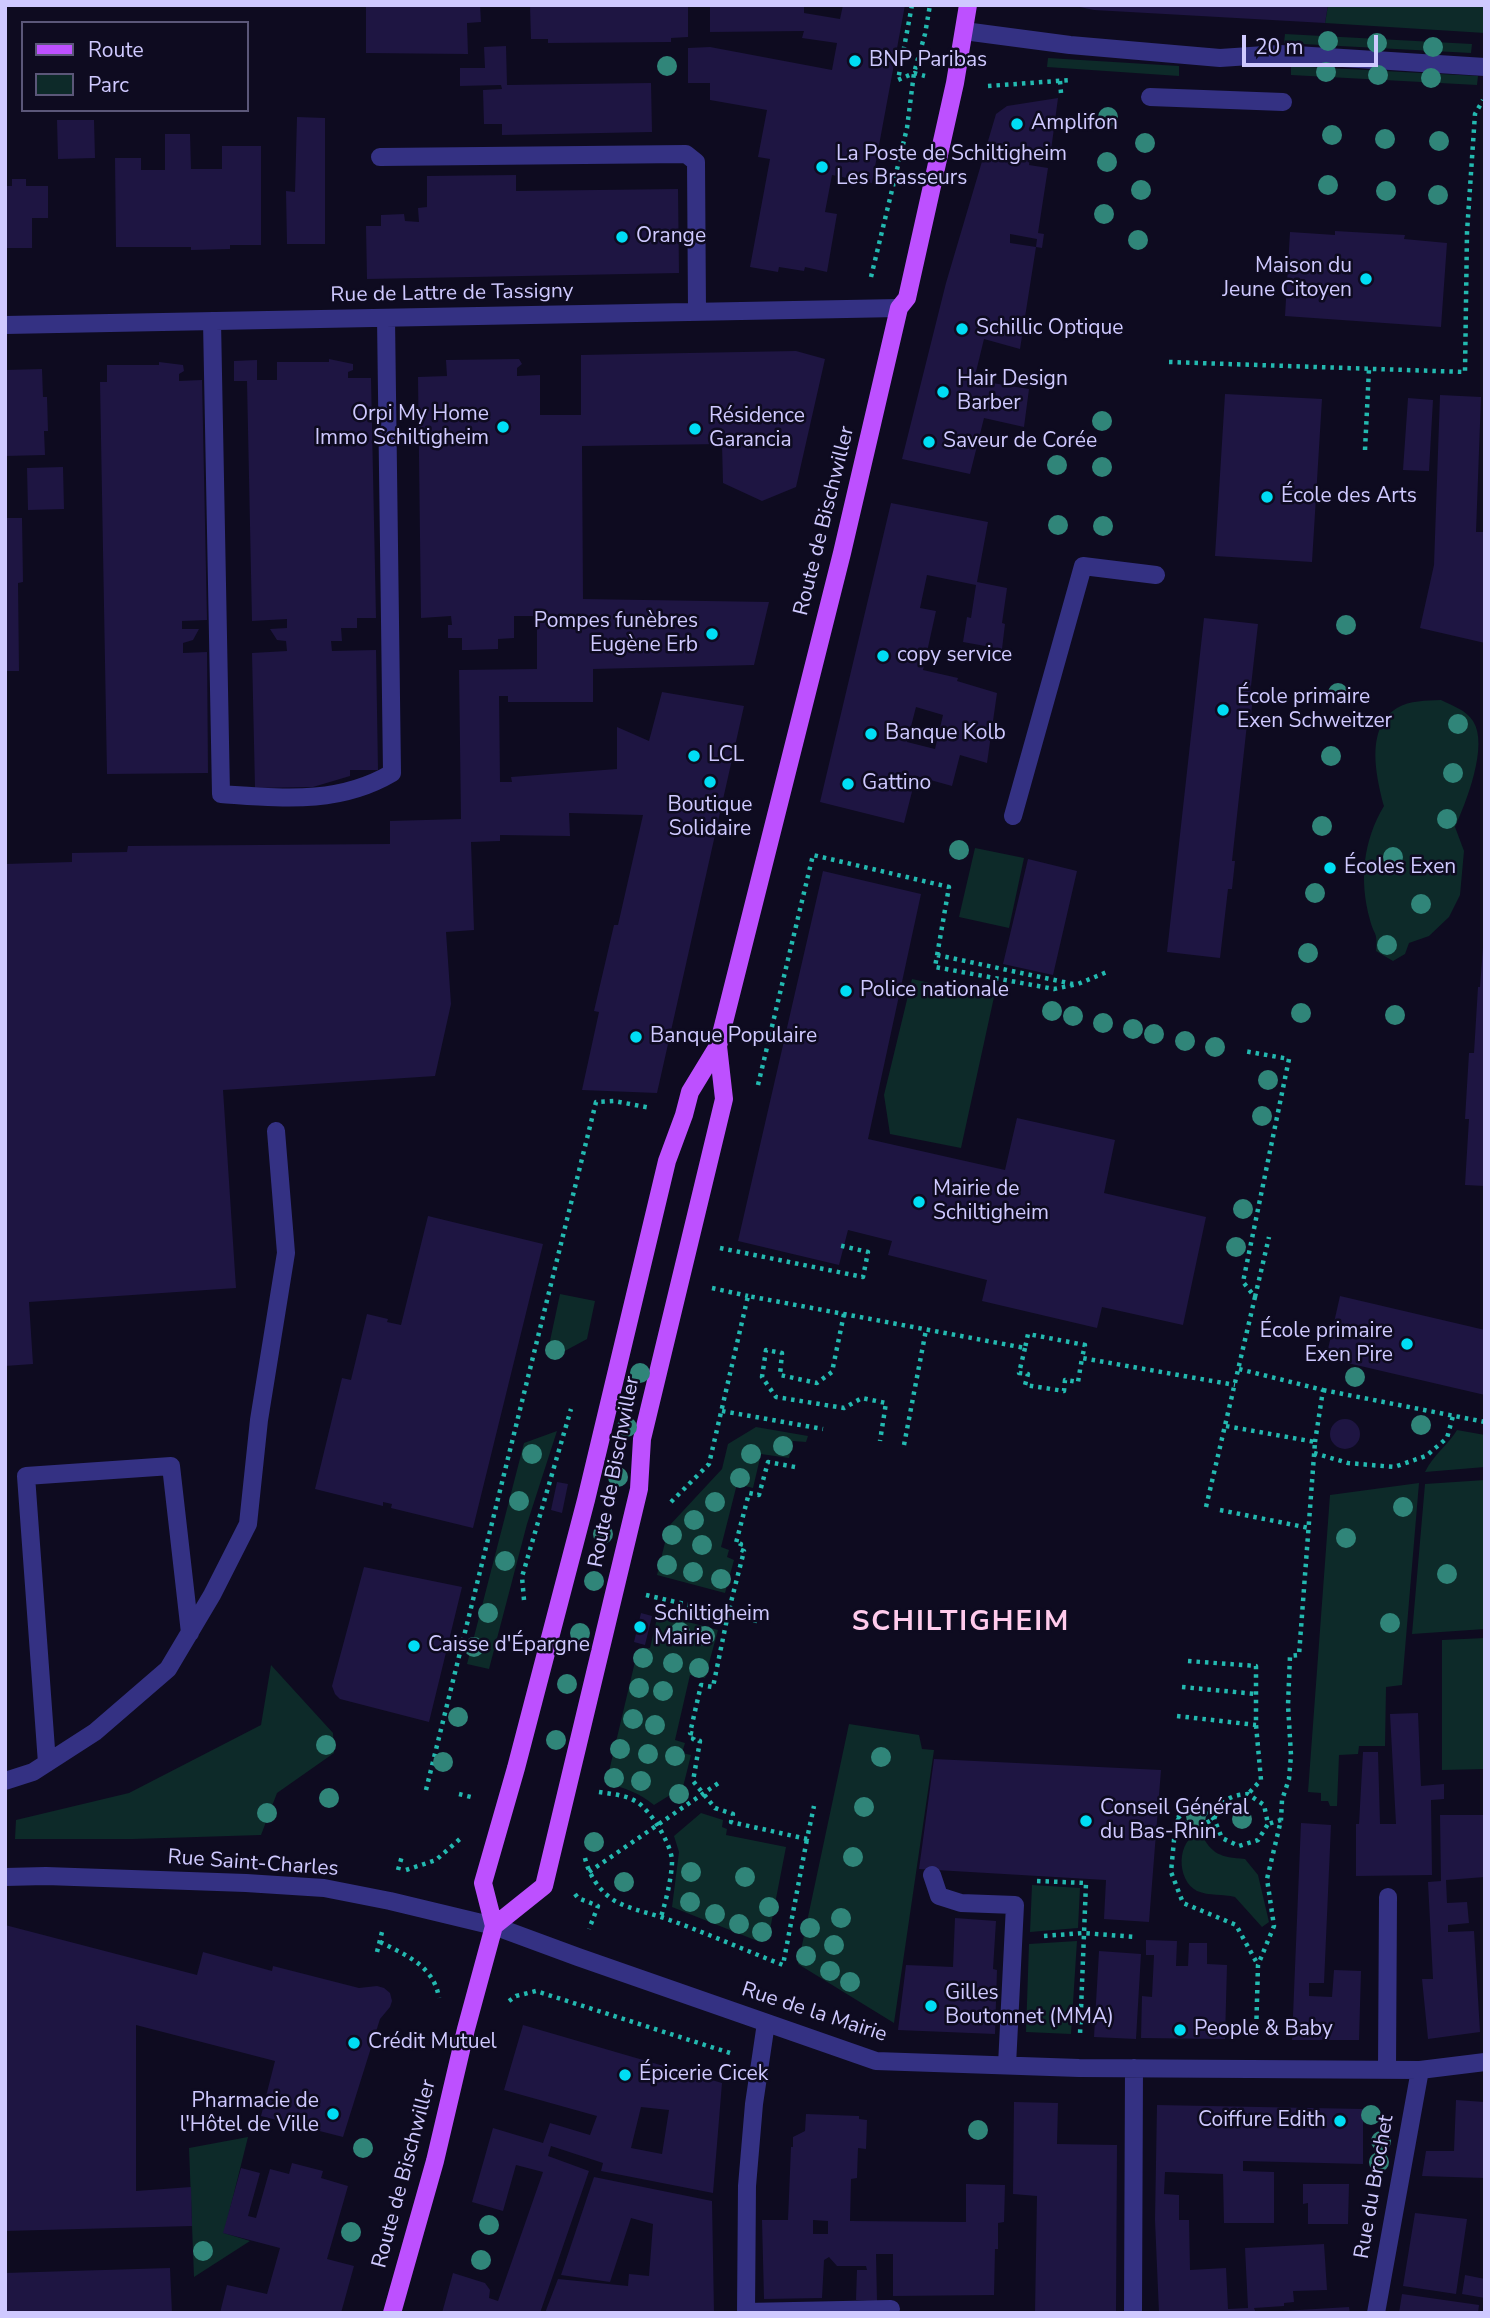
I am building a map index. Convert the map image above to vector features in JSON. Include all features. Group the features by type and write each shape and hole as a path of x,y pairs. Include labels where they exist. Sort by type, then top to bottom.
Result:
{"main road":[{"name":"Route de Bischwiller","path":"391,2313 435,2161 494,1926 483,1882 516,1768 586,1500 667,1161 690,1092 718,1046 838,566 899,308 907,298 968,5"},
{"name":"Route de Bischwiller","path":"494,1926 544,1886 639,1489 642,1439 724,1099 718,1046"}],"street":[{"path":"964,31 1070,45 1220,58 1280,54 1485,67"},
{"path":"1150,97 1283,102"},
{"path":"380,157 686,154 696,162 697,312"},
{"name":"Rue de Lattre de Tassigny","path":"5,325 899,308"},
{"path":"212,321 221,794 302,799 346,793 372,785 391,773 386,318"},
{"path":"1013,816 1083,566 1156,575"},
{"path":"5,1782 33,1772 96,1732 168,1670 212,1595 248,1524 259,1420 286,1253 276,1131"},
{"path":"47,1763 26,1476 171,1466 190,1633"},
{"path":"932,1875 939,1896 961,1903 1015,1905 1007,2065"},
{"name":"Rue Saint-Charles","path":"5,1877 232,1882 324,1888 494,1926"},
{"path":"1387,2069 1388,1897"},
{"name":"Rue de la Mairie","path":"494,1926 876,2061 1079,2068 1420,2070 1485,2062"},
{"path":"766,2023 747,2186 746,2312 891,2309"},
{"path":"1133,2313 1134,2068"},
{"name":"Rue du Brochet","path":"1376,2313 1420,2070"}],"path":[{"path":"912,5 898,80 914,73"},
{"path":"869,283 907,128 914,73 930,5"},
{"path":"1060,81 1061,93"},
{"path":"1169,362 1465,372 1467,232 1475,114 1485,96"},
{"path":"1365,450 1369,369"},
{"path":"757,1088 813,855 949,887 935,967 1054,989 1077,984 1107,972"},
{"path":"937,955 1077,984"},
{"path":"1244,1051 1289,1059 1243,1282 1255,1297"},
{"path":"426,1790 596,1102 614,1101 652,1108"},
{"path":"1206,1507 1269,1237"},
{"path":"719,1248 863,1277 868,1252 838,1245"},
{"path":"667,1506 709,1464 748,1296 1025,1348"},
{"path":"844,1314 832,1372 817,1383 780,1375 782,1353 766,1350 762,1377 776,1397 844,1408 862,1398 886,1403 880,1441"},
{"path":"904,1445 926,1330"},
{"path":"1028,1334 1085,1345 1082,1358 1077,1382 1065,1380 1064,1391 1025,1385 1028,1374 1019,1373 1028,1334"},
{"path":"1082,1358 1235,1385"},
{"path":"1239,1369 1323,1390 1485,1422"},
{"path":"1255,2068 1258,1965 1274,1926 1267,1879 1281,1820 1282,1800 1289,1779 1290,1656 1299,1656 1314,1453 1323,1390"},
{"path":"722,1411 822,1429"},
{"path":"1314,1453 1348,1463 1394,1467 1426,1456 1447,1438 1453,1416"},
{"path":"1226,1426 1315,1442"},
{"path":"795,1467 768,1462 760,1495 749,1493 736,1543 741,1544 739,1549 744,1551 713,1687 701,1685 690,1733 695,1734 693,1739 700,1741 693,1781 715,1808 733,1814 731,1822 807,1839"},
{"path":"1220,1510 1309,1528"},
{"path":"642,1594 757,1621"},
{"path":"1188,1661 1256,1666 1256,1725 1261,1780 1248,1794"},
{"path":"1182,1687 1256,1695"},
{"path":"1177,1716 1256,1725"},
{"path":"589,1872 720,1782"},
{"path":"596,1791 640,1803 668,1844 672,1860 661,1917"},
{"path":"1176,1819 1196,1828 1214,1819 1220,1804 1232,1794 1248,1794 1264,1805 1268,1824"},
{"path":"1258,1965 1236,1925 1183,1903 1171,1872 1176,1819 1195,1805 1214,1819 1222,1838 1239,1846 1258,1840 1268,1824 1281,1820"},
{"path":"584,1855 589,1872 599,1887 614,1900 783,1965 814,1806"},
{"path":"1032,1880 1086,1882 1079,2068"},
{"path":"1013,1938 1083,1933 1137,1937"},
{"path":"380,1942 419,1962 437,1985 441,2010"},
{"path":"504,2005 516,1996 536,1991 760,2063"}],"green space":[{"path":"1328,5 1485,5 1485,33 1325,23"},
{"path":"1285,34 1472,44 1471,53 1284,43"},
{"path":"1048,58 1179,66 1179,76 1047,67"},
{"path":"1291,66 1478,76 1477,85 1291,75"},
{"path":"1441,700 1467,714 1477,731 1474,774 1455,827 1464,851 1460,895 1449,917 1429,936 1409,943 1405,954 1393,961 1376,951 1376,937 1365,890 1367,847 1384,806 1376,767 1377,740 1380,728 1397,708 1413,702"},
{"path":"975,848 1024,858 1009,928 959,917"},
{"path":"912,979 994,997 961,1148 890,1134 884,1095"},
{"path":"560,1294 595,1301 587,1339 550,1359 547,1355"},
{"path":"756,1427 808,1436 806,1442 793,1441 789,1458 761,1454 753,1488 737,1484 721,1547 729,1550 727,1557 734,1560 725,1593 657,1575 669,1526 722,1469 728,1444"},
{"path":"1457,1430 1485,1435 1485,1467 1425,1472 1432,1460"},
{"path":"557,1431 527,1524 489,1669 467,1664 524,1443"},
{"path":"1485,1480 1485,1629 1412,1634 1425,1484"},
{"path":"1419,1483 1402,1685 1386,1687 1385,1746 1359,1746 1358,1754 1339,1755 1337,1806 1330,1806 1328,1801 1321,1801 1321,1793 1308,1792 1330,1495"},
{"path":"658,1614 718,1630 705,1678 690,1675 675,1740 685,1743 682,1753 691,1755 683,1787 654,1805 631,1791 606,1784 638,1649 650,1648"},
{"path":"1485,1638 1485,1769 1442,1770 1442,1640"},
{"path":"271,1665 333,1733 334,1753 277,1793 261,1835 15,1839 16,1820 129,1793 261,1725"},
{"path":"849,1724 919,1735 922,1749 934,1750 894,2023 798,1964"},
{"path":"701,1813 723,1820 722,1827 727,1829 726,1835 786,1847 768,1940 760,1942 672,1907 679,1852 674,1836"},
{"path":"1200,1832 1213,1850 1223,1856 1245,1859 1258,1875 1269,1922 1262,1927 1235,1897 1206,1894 1190,1886 1182,1870 1183,1851 1192,1836"},
{"path":"1032,1885 1080,1888 1078,1928 1030,1932"},
{"path":"1077,1941 1071,2034 1026,2032 1029,1944"},
{"path":"248,2137 224,2233 250,2241 194,2277 189,2148"}],"building":[{"path":"366,5 480,5 481,22 467,23 468,54 366,53"},
{"path":"530,5 688,5 688,37 671,38 671,42 548,43 548,39 531,39"},
{"name":"La Poste de Schiltigheim Les Brasseurs","path":"710,5 804,5 804,13 840,19 843,5 905,5 872,183 832,175 825,212 837,214 827,272 805,267 804,271 779,267 778,272 750,267 770,159 758,157 767,110 710,100 710,83 688,83 688,48 710,47 832,70 837,43 802,38 804,31 710,32"},
{"path":"1070,5 1328,5 1325,23 1094,10"},
{"path":"506,46 507,85 651,83 652,132 502,135 502,124 484,124 483,90 502,89 501,85 460,86 460,68 485,68 484,47"},
{"path":"1058,98 1050,158 1030,155 1029,165 1048,168 1038,233 1044,234 1042,248 1036,247 1020,349 984,339 974,380 1029,389 1024,427 984,418 970,474 902,459 946,283 996,114 1007,106","holes":["1010,234 1037,239 1036,247 1010,243"]},
{"path":"297,117 325,118 325,244 287,244 286,191 295,192"},
{"path":"57,120 94,120 95,158 58,159"},
{"path":"165,134 190,134 191,169 222,169 222,146 261,146 261,245 230,245 230,249 191,250 191,247 116,247 115,158 141,158 141,170 165,170"},
{"path":"516,175 516,191 678,189 679,273 367,279 366,226 381,226 381,215 404,214 405,221 419,222 418,208 427,207 427,176"},
{"path":"12,179 26,179 26,186 48,186 48,218 32,218 32,248 5,248 5,186 12,186"},
{"name":"Maison du Jeune Citoyen","path":"1335,231 1405,235 1404,239 1447,243 1441,327 1285,316 1290,232 1335,235"},
{"path":"796,351 825,359 796,487 762,501 723,483 722,444 582,446 583,599 769,602 754,665 593,669 593,702 508,702 508,696 499,696 500,782 512,782 511,777 617,769 617,727 649,741 662,692 744,706 657,1093 582,1090 599,1012 594,1011 614,925 618,925 643,815 569,813 570,836 500,835 500,841 471,842 474,930 446,932 451,1004 435,1076 223,1090 236,1288 29,1302 33,1364 5,1366 5,864 72,862 72,853 127,852 128,846 390,844 390,821 461,819 459,670 537,669 537,616 514,616 514,638 498,639 498,649 468,650 462,650 462,638 448,638 448,625 452,625 451,616 421,618 418,377 447,376 446,360 519,359 522,364 517,368 517,376 540,375 540,415 581,415 581,355"},
{"path":"329,359 353,364 348,378 371,378 376,618 357,618 357,628 341,628 342,641 331,641 332,651 376,650 378,770 350,770 350,776 313,787 255,788 252,653 287,651 286,641 277,640 270,629 287,628 287,619 252,621 247,381 234,381 234,361 257,360 257,380 277,380 277,362 329,362"},
{"path":"159,362 183,365 184,371 179,374 179,381 202,380 207,620 182,621 182,629 199,629 193,640 183,643 183,653 207,652 208,773 107,774 100,382 107,382 107,365 159,365"},
{"path":"42,369 43,397 47,397 48,431 44,431 45,455 5,456 5,370"},
{"name":"École des Arts","path":"1225,394 1322,399 1312,562 1215,556"},
{"path":"1440,395 1481,397 1476,532 1485,532 1485,643 1420,628 1434,565"},
{"path":"1408,398 1433,400 1429,471 1403,470"},
{"path":"63,467 64,509 28,510 27,468"},
{"path":"891,503 988,522 977,582 1007,588 1002,623 1005,624 1002,649 963,642 967,617 971,618 976,585 927,575 920,608 936,611 923,670 958,678 957,681 997,693 987,763 960,755 952,786 916,776 904,823 820,802","holes":["916,707 943,715 935,749 907,742"]},
{"path":"5,518 22,518 23,582 18,583 19,671 5,671"},
{"path":"1204,618 1258,624 1250,695 1253,696 1250,724 1247,724 1232,861 1235,861 1232,889 1228,889 1220,958 1167,952"},
{"path":"1028,859 1077,871 1053,975 1003,964"},
{"path":"823,871 921,894 868,1139 1005,1170 1017,1118 1115,1140 1104,1193 1206,1217 1183,1325 1102,1307 1097,1328 982,1301 987,1280 888,1255 892,1241 848,1230 839,1265 738,1241"},
{"path":"1483,947 1485,1186 1465,1185 1469,1053 1474,1053"},
{"path":"428,1216 543,1244 473,1528 391,1508 392,1504 383,1502 383,1506 315,1489 342,1378 351,1380 367,1314 401,1325"},
{"name":"École primaire Exen Pire","path":"1340,1296 1485,1330 1485,1395 1326,1358"},
{"path":"1345,1419 1351,1420 1359,1428 1359,1440 1351,1448 1345,1449 1339,1448 1331,1440 1330,1434 1331,1428 1339,1420"},
{"path":"557,1482 568,1484 562,1513 551,1510"},
{"path":"364,1567 462,1587 429,1722 340,1699 335,1694 332,1686"},
{"path":"641,1613 652,1616 645,1645 634,1642"},
{"path":"1418,1713 1421,1786 1444,1784 1444,1799 1431,1800 1432,1875 1356,1876 1356,1824 1359,1824 1363,1752 1378,1752 1380,1824 1396,1824 1390,1714"},
{"path":"934,1759 1161,1770 1149,1922 1104,1919 1106,1880 919,1869"},
{"path":"1440,1815 1485,1815 1485,1877 1446,1880 1447,1903 1467,1902 1469,1923 1448,1925 1448,1932 1474,1931 1480,2032 1428,2039 1422,1979 1433,1979 1428,1882 1441,1881"},
{"path":"1301,1823 1331,1825 1324,1983 1309,1983 1309,1996 1332,1997 1334,1970 1361,1971 1359,2040 1292,2040"},
{"path":"955,1918 996,1921 993,1969 997,1970 995,2034 898,2030 906,1965 953,1967"},
{"path":"5,1925 197,1975 203,1952 272,1971 273,1966 359,1988 384,1988 390,1993 392,2001 380,2019 343,2137 261,2116 275,2061 136,2025 136,2191 191,2187 192,2226 5,2231"},
{"path":"1146,1940 1177,1941 1176,1966 1188,1966 1189,1943 1207,1943 1207,1964 1227,1965 1225,2039 1141,2038 1142,1996 1152,1997 1154,1955 1146,1955"},
{"path":"1099,1951 1141,1954 1136,2039 1094,2037"},
{"path":"523,2025 722,2083 713,2193 601,2171 603,2163 551,2146 548,2156 589,2171 540,2313 442,2313 453,2273 485,2283 490,2290 489,2298 498,2301 543,2172 516,2165 503,2211 472,2202 493,2128 543,2143 550,2123 590,2135 597,2116 504,2090","holes":["641,2107 669,2110 662,2154 631,2148"]},
{"path":"1456,2100 1485,2102 1485,2178 1422,2176 1426,2151 1454,2151"},
{"path":"1014,2102 1058,2103 1057,2144 1117,2145 1116,2313 1035,2313 1037,2196 1013,2194"},
{"path":"1157,2105 1363,2109 1363,2164 1243,2161 1243,2171 1274,2172 1274,2223 1224,2223 1223,2174 1165,2172 1164,2194 1179,2195 1179,2220 1189,2220 1190,2270 1226,2268 1228,2309 1248,2308 1245,2248 1324,2244 1327,2290 1293,2291 1294,2302 1284,2303 1284,2306 1254,2308 1256,2313 1159,2313 1155,2220"},
{"path":"806,2114 859,2116 859,2119 867,2120 866,2149 858,2148 857,2178 851,2179 850,2221 966,2222 966,2184 1005,2185 1004,2222 998,2223 998,2249 995,2249 994,2295 893,2296 893,2254 876,2254 877,2301 856,2300 857,2270 867,2270 866,2266 837,2266 829,2257 824,2260 822,2298 764,2299 762,2220 788,2220 791,2147 793,2137 805,2131","holes":["813,2220 828,2221 828,2234 813,2234"]},
{"path":"292,2163 323,2171 321,2178 348,2186 327,2259 354,2266 341,2313 220,2313 227,2285 267,2294 280,2248 223,2233 241,2168 260,2173 248,2216 256,2218 270,2169 289,2174"},
{"path":"594,2177 712,2201 714,2313 545,2313 558,2279 628,2286 629,2274 649,2276 653,2224 631,2218 610,2282 561,2275"},
{"path":"1303,2184 1349,2184 1348,2224 1308,2224 1308,2203 1303,2204"},
{"path":"1415,2213 1467,2219 1456,2294 1403,2286"},
{"path":"170,2268 172,2313 5,2313 5,2273"},
{"path":"1465,2275 1485,2279 1485,2298 1462,2294"},
{"path":"1402,2294 1479,2305 1478,2313 1399,2313"},
{"path":"1349,2307 1350,2313 1282,2313 1282,2311"}],"place":[{"name":"BNP Paribas","path":"855,61"},
{"name":"Amplifon","path":"1017,124"},
{"name":"La Poste de Schiltigheim Les Brasseurs","path":"822,167"},
{"name":"Orange","path":"622,237"},
{"name":"Maison du Jeune Citoyen","path":"1366,279"},
{"name":"Schillic Optique","path":"962,329"},
{"name":"Hair Design Barber","path":"943,392"},
{"name":"Orpi My Home Immo Schiltigheim","path":"503,427"},
{"name":"Résidence Garancia","path":"695,429"},
{"name":"Saveur de Corée","path":"929,442"},
{"name":"École des Arts","path":"1267,497"},
{"name":"Pompes funèbres Eugène Erb","path":"712,634"},
{"name":"copy service","path":"883,656"},
{"name":"École primaire Exen Schweitzer","path":"1223,710"},
{"name":"Banque Kolb","path":"871,734"},
{"name":"LCL","path":"694,756"},
{"name":"Boutique Solidaire","path":"710,782"},
{"name":"Gattino","path":"848,784"},
{"name":"Écoles Exen","path":"1330,868"},
{"name":"Police nationale","path":"846,991"},
{"name":"Banque Populaire","path":"636,1037"},
{"name":"Mairie de Schiltigheim","path":"919,1202"},
{"name":"École primaire Exen Pire","path":"1407,1344"},
{"name":"Schiltigheim Mairie","path":"640,1627"},
{"name":"Caisse d'Épargne","path":"414,1646"},
{"name":"Conseil Général du Bas-Rhin","path":"1086,1821"},
{"name":"Gilles Boutonnet (MMA)","path":"931,2006"},
{"name":"People & Baby","path":"1180,2030"},
{"name":"Crédit Mutuel","path":"354,2043"},
{"name":"Épicerie Cicek","path":"625,2075"},
{"name":"Pharmacie de l'Hôtel de Ville","path":"333,2114"},
{"name":"Coiffure Edith","path":"1340,2121"}],"district":[{"name":"SCHILTIGHEIM","path":"961,1623"}]}
